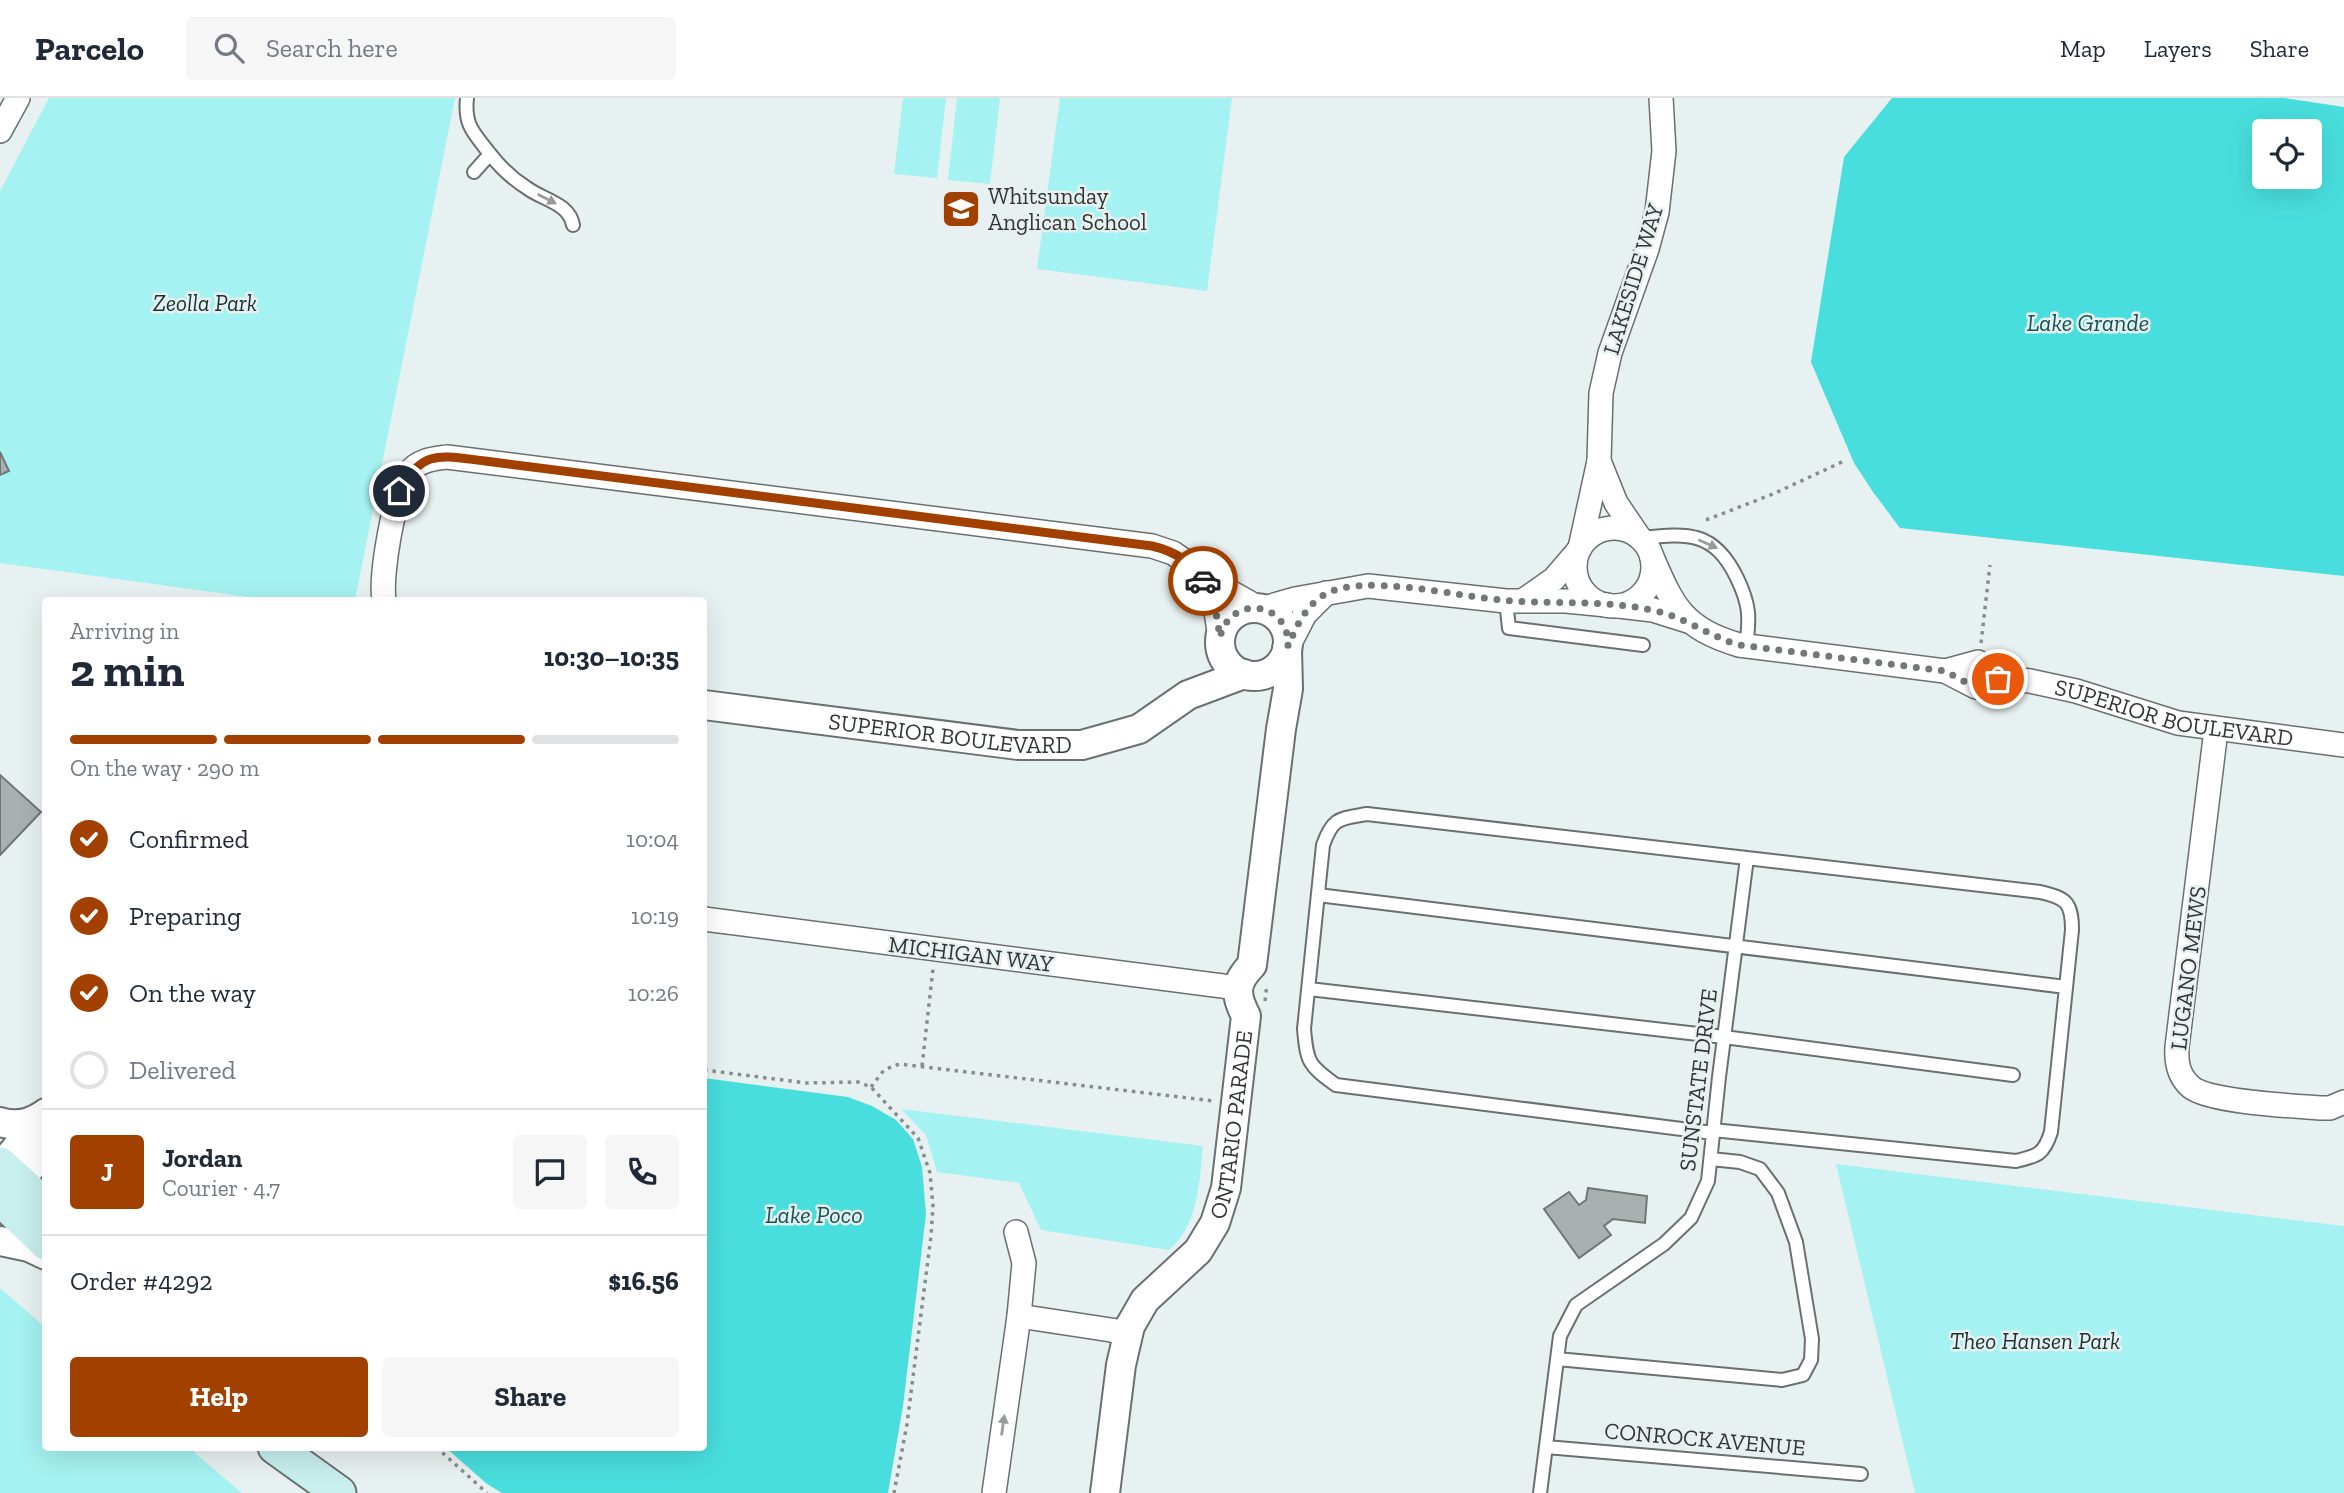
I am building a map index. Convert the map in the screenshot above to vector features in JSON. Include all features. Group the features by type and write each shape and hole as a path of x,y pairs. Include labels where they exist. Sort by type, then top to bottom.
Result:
{"main road":[{"path":"3,1182 42,1204"},
{"path":"3,1182 42,1237"},
{"path":"280,1451 338,1493"},
{"path":"307,1451 351,1493"}],"street":[{"path":"0,131 18,98"},
{"name":"LAKESIDE WAY","path":"1579,549 1600,461 1601,393 1610,353 1635,286 1657,212 1664,150 1661,98"},
{"path":"384,597 385,568 399,491 409,472 423,461 447,457 1142,544 1167,550 1196,570 1274,614 1284,625 1288,689 1252,965 1241,977 1238,988"},
{"name":"LAKESIDE WAY","path":"1600,461 1611,491 1644,544"},
{"path":"1515,601 1555,579 1579,549 1595,533 1610,528 1626,530 1644,544 1651,580 1643,593 1630,602 1611,605 1592,599 1577,581 1575,565 1579,549"},
{"name":"SUPERIOR BOULEVARD","path":"1644,544 1678,610 1688,621"},
{"path":"1196,570 1215,606 1223,657 1232,668 1246,675 1271,696 1281,729"},
{"name":"SUPERIOR BOULEVARD","path":"1260,608 1295,598 1355,587 1381,586 1515,601 1611,605 1653,610 1688,621 1709,634 1746,646 1945,671 1976,662 1985,664 2005,678 2057,686 2161,719 2216,730 2344,745"},
{"path":"1246,675 1259,676 1272,671 1283,660 1305,614 1325,593"},
{"path":"1220,637 1225,624 1234,614 1260,608"},
{"name":"SUPERIOR BOULEVARD","path":"1188,695 1208,666 1220,637"},
{"name":"SUPERIOR BOULEVARD","path":"707,705 1018,745 1082,745 1139,729 1188,695 1246,675"},
{"name":"LUGANO MEWS","path":"2216,730 2177,1046 2178,1068 2183,1079 2192,1088 2213,1096 2321,1108 2334,1107 2344,1102"},
{"name":"MICHIGAN WAY","path":"707,919 1238,988"},
{"name":"ONTARIO PARADE","path":"1105,1493 1121,1365 1130,1326 1145,1300 1198,1251 1215,1223 1226,1188 1246,1016 1238,1000 1238,988"},
{"path":"0,1122 21,1125 42,1115"},
{"path":"3,1182 42,1119"},
{"path":"3,1182 42,1154"},
{"path":"994,1493 1024,1263 1016,1232"},
{"path":"0,1241 29,1247 42,1253"},
{"path":"1019,1316 1128,1334"}],"lane":[{"path":"467,98 466,118 470,128 490,154 515,180 567,212 573,225"},
{"path":"474,172 490,154"},
{"path":"1644,544 1670,536 1707,541 1720,550 1729,562 1748,602 1746,646"},
{"path":"1515,601 1509,628 1643,645"},
{"path":"1367,814 2040,892 2061,897 2072,911 2051,1132 2046,1147 2035,1156 2016,1161 1713,1132 1336,1085 1315,1070 1307,1056 1304,1029 1318,895 1323,845 1329,827 1343,818 1367,814"},
{"name":"SUNSTATE DRIVE","path":"1540,1493 1560,1336 1576,1306 1664,1244 1691,1218 1708,1181 1747,858"},
{"path":"1318,895 2066,987"},
{"path":"1308,989 1724,1037 2013,1075"},
{"path":"1557,1359 1782,1380 1803,1375 1811,1360 1812,1339 1796,1242 1778,1193 1760,1168 1740,1162 1711,1159"},
{"name":"CONROCK AVENUE","path":"1546,1447 1861,1474"}],"path":[{"path":"1706,520 1773,494 1844,461"},
{"path":"1980,649 1990,565"},
{"path":"922,1066 933,969 925,967"},
{"path":"1264,1010 1267,983"},
{"path":"871,1087 880,1074 899,1064 1236,1104"},
{"path":"707,1070 807,1083 858,1082 876,1091 918,1138 927,1166 933,1206 931,1236 907,1424 894,1493"},
{"path":"440,1451 487,1493"}],"green space":[{"name":"Zeolla Park","path":"49,98 455,98 356,597 248,597 0,563 0,191"},
{"path":"903,98 946,98 937,178 894,174"},
{"path":"957,98 1000,98 990,184 948,180"},
{"path":"1060,98 1232,98 1207,291 1037,269"},
{"path":"901,1109 1203,1146 1192,1215 1179,1240 1169,1250 1041,1230 1019,1183 937,1172 926,1135"},
{"name":"Theo Hansen Park","path":"1836,1164 2344,1226 2344,1493 1915,1493"},
{"path":"0,1288 42,1324 42,1451 193,1451 242,1493 0,1493"}],"water":[{"name":"Lake Grande","path":"1892,98 2284,98 2344,107 2344,576 1900,528 1854,463 1811,362 1844,157"},
{"name":"Lake Poco","path":"707,1078 848,1097 872,1106 896,1120 913,1139 922,1167 926,1214 903,1406 888,1493 502,1493 487,1484 450,1451 707,1451"}],"building":[{"path":"0,452 9,471 0,475"},
{"path":"0,775 41,812 0,855"},
{"path":"1588,1188 1647,1196 1645,1223 1613,1219 1604,1226 1611,1235 1579,1258 1544,1209 1569,1192 1579,1205 1586,1200"}],"way so far":[{"path":"1203,581 1215,606 1220,637 1225,624 1234,614 1259,608 1274,614 1284,625 1288,646 1305,614 1325,593 1355,587 1381,586 1506,601 1574,601 1644,609 1688,621 1719,639 1739,645 1945,671 1976,688 1998,679"}],"place":[{"name":"Whitsunday Anglican School","path":"961,209"}],"route":[{"path":"399,491 409,472 423,461 447,457 485,461 1152,546 1180,557 1196,570 1203,581"}]}
